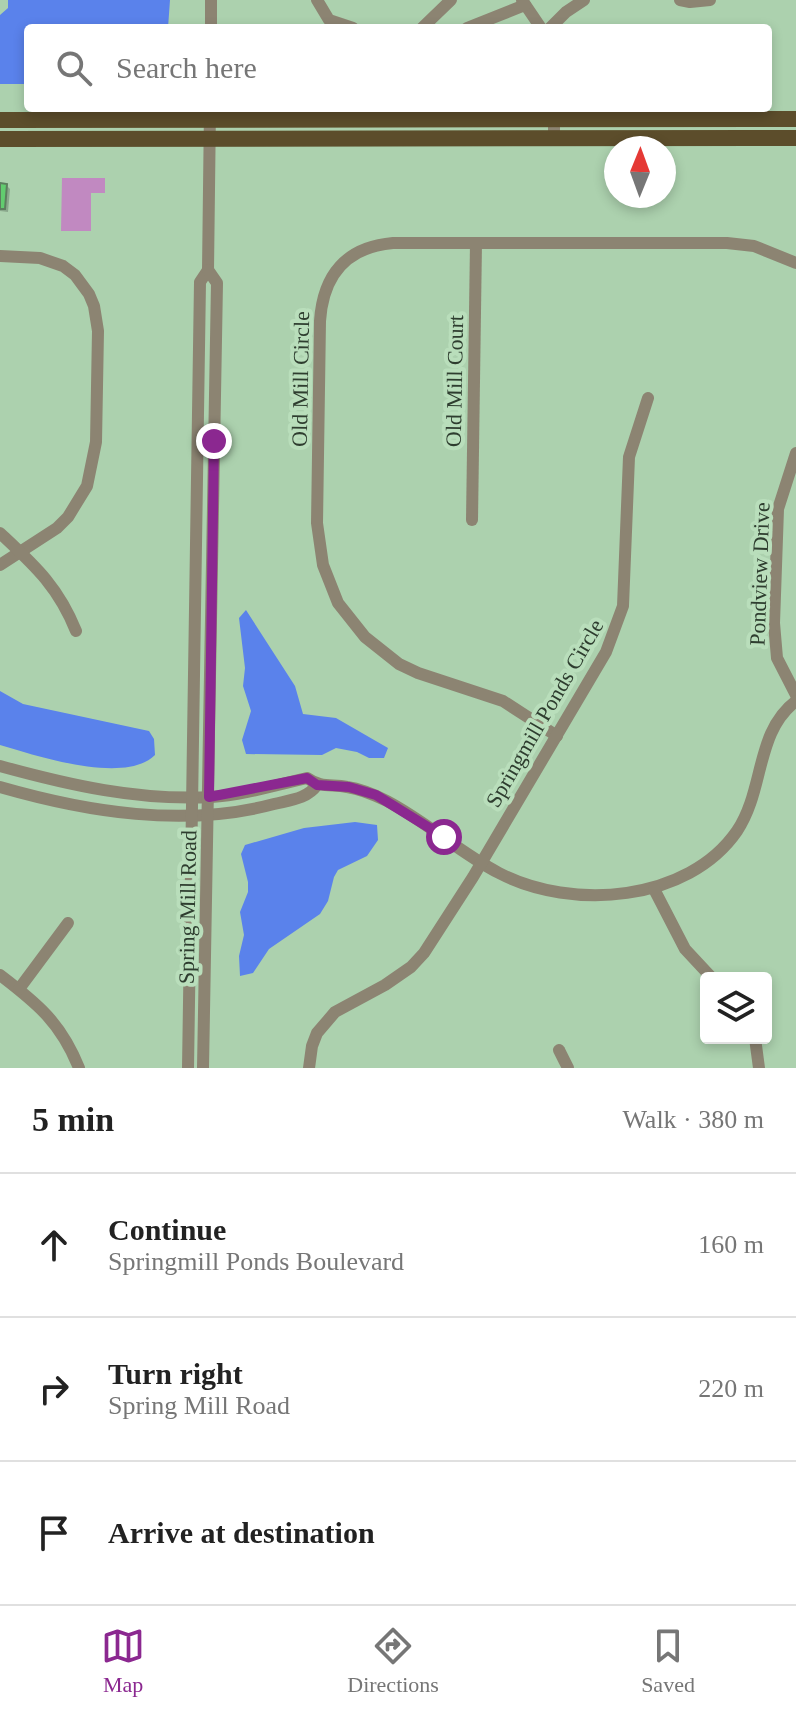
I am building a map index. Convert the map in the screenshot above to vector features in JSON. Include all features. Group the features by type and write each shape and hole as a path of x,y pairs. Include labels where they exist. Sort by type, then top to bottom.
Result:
{"main road":[{"path":"0,120 210,114 554,113 796,119"},
{"path":"0,139 796,138"}],"street":[{"path":"211,0 211,24"},
{"path":"317,0 329,20 341,24"},
{"path":"426,24 451,0"},
{"path":"554,24 584,0"},
{"path":"680,0 710,0"},
{"path":"476,24 524,3 538,24"},
{"path":"554,113 554,138"},
{"name":"Spring Mill Road","path":"188,1068 201,797 200,282 208,270 210,114"},
{"name":"Old Mill Circle","path":"557,736 503,701 418,673 381,652 350,621 338,603 323,565 318,542 320,321 325,290 342,264 367,248 393,243 727,243 754,246 796,263"},
{"name":"Old Mill Court","path":"472,520 476,243"},
{"path":"0,256 40,258 63,266 84,285 89,294 98,331 96,442 87,486 68,517 47,536 0,565"},
{"name":"Springmill Ponds Circle","path":"309,1068 312,1046 335,1012 411,967 439,932 606,652 620,618 625,589 629,457 648,398"},
{"name":"Pondview Drive","path":"796,453 778,509 774,623 777,658 796,695"},
{"path":"0,533 55,588 76,631"},
{"path":"0,766 87,789 150,796 201,797 307,778 317,785 349,787 376,795 514,880 555,891 614,894 654,889 685,877 718,854 737,831 756,792 771,731 782,713 796,701"},
{"path":"0,787 112,811 200,815 242,812 279,803 310,795 317,785"},
{"name":"Spring Mill Road","path":"200,815 203,1068"},
{"path":"654,889 685,949 706,972"},
{"path":"19,989 68,923"},
{"path":"0,975 37,1003 60,1028 79,1068"},
{"path":"756,1044 759,1068"},
{"path":"559,1050 568,1068"}],"shaded area":[{"path":"62,178 105,178 105,193 91,193 91,231 61,231"}],"water":[{"path":"8,0 170,0 168,24 24,24 24,84 0,84 0,15 8,8"},
{"path":"246,610 295,686 303,714 336,718 388,748 384,758 369,758 336,748 322,755 246,754 242,740 251,711 243,686 245,668 239,618"},
{"path":"0,691 23,704 149,731 154,739 155,755 141,764 103,768 57,761 0,745"},
{"path":"355,822 377,825 378,840 367,856 338,870 328,901 320,914 269,949 253,973 240,976 239,956 244,935 240,912 248,892 241,854 245,845 304,828"}],"building":[{"path":"0,183 7,184 5,209 0,209"}],"route":[{"path":"214,441 209,797 307,778 317,785 349,787 376,795 444,837"}]}
